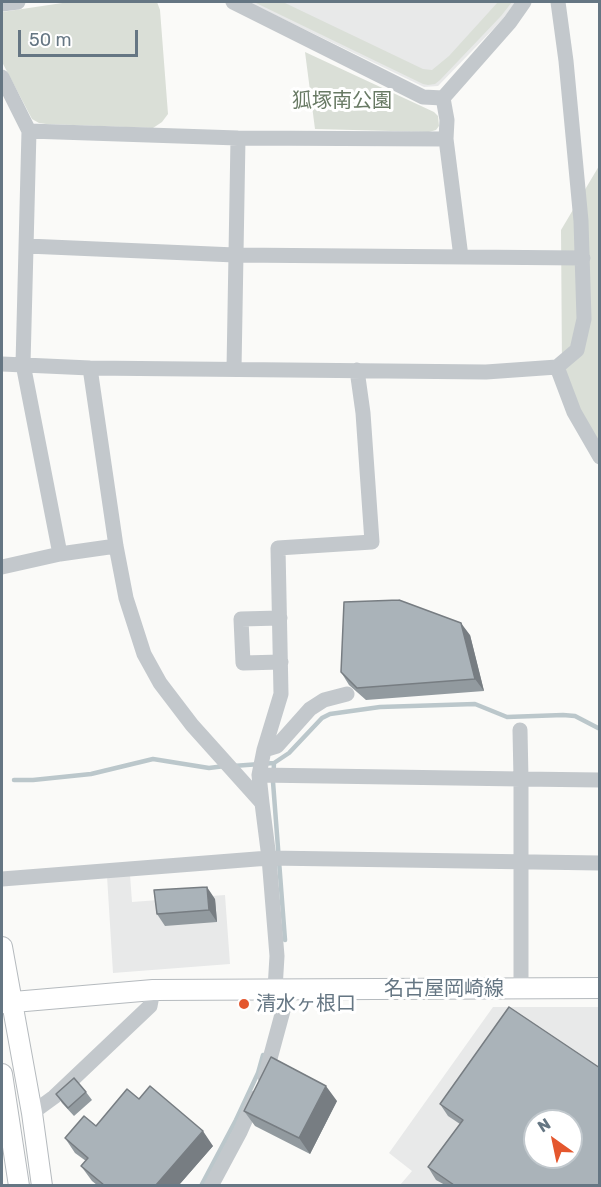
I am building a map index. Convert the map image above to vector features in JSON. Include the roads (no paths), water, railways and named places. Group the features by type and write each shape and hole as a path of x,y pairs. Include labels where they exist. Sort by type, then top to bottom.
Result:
{"main road":[{"path":"2,947 7,1003 32,1113 42,1185"},
{"name":"名古屋岡崎線","path":"7,1003 153,990 600,988"},
{"path":"2,1074 7,1142 19,1185"}],"street":[{"path":"2,4 18,2"},
{"path":"233,2 423,97 442,98"},
{"path":"442,98 510,22 524,2"},
{"path":"2,364 90,368 486,372 557,367 577,350 584,320 584,258 558,2"},
{"path":"2,77 29,131 23,364 60,554"},
{"path":"442,98 447,120 446,140 461,257"},
{"path":"29,131 238,138 446,140"},
{"path":"234,369 238,138"},
{"path":"27,246 235,255 584,258"},
{"path":"557,367 574,412 600,458"},
{"path":"90,368 116,546 133,624 151,669 192,725 262,803"},
{"path":"211,1185 240,1132 267,1072 284,1007 280,989 269,858 259,775 281,694 278,548 372,542 363,413 357,370"},
{"path":"2,567 60,554 116,546"},
{"path":"280,618 241,619 243,663 281,662"},
{"path":"264,750 277,746 310,709 324,700 347,694"},
{"path":"520,730 521,988"},
{"path":"259,775 600,780"},
{"path":"2,879 269,858 600,863"},
{"path":"32,1113 54,1097 150,1006 153,990"}],"waterway":[{"path":"285,940 273,782 274,763 289,753 322,718 330,714 380,707 475,704 507,717 575,716 600,729"},
{"path":"14,780 91,774 153,759 209,768 225,766"},
{"path":"233,766 274,763"},
{"path":"201,1186 236,1120 258,1073 263,1055"}],"place":[{"name":"清水ヶ根口","path":"244,1004"}],"park label":[{"name":"狐塚南公園","path":"342,101"}]}
